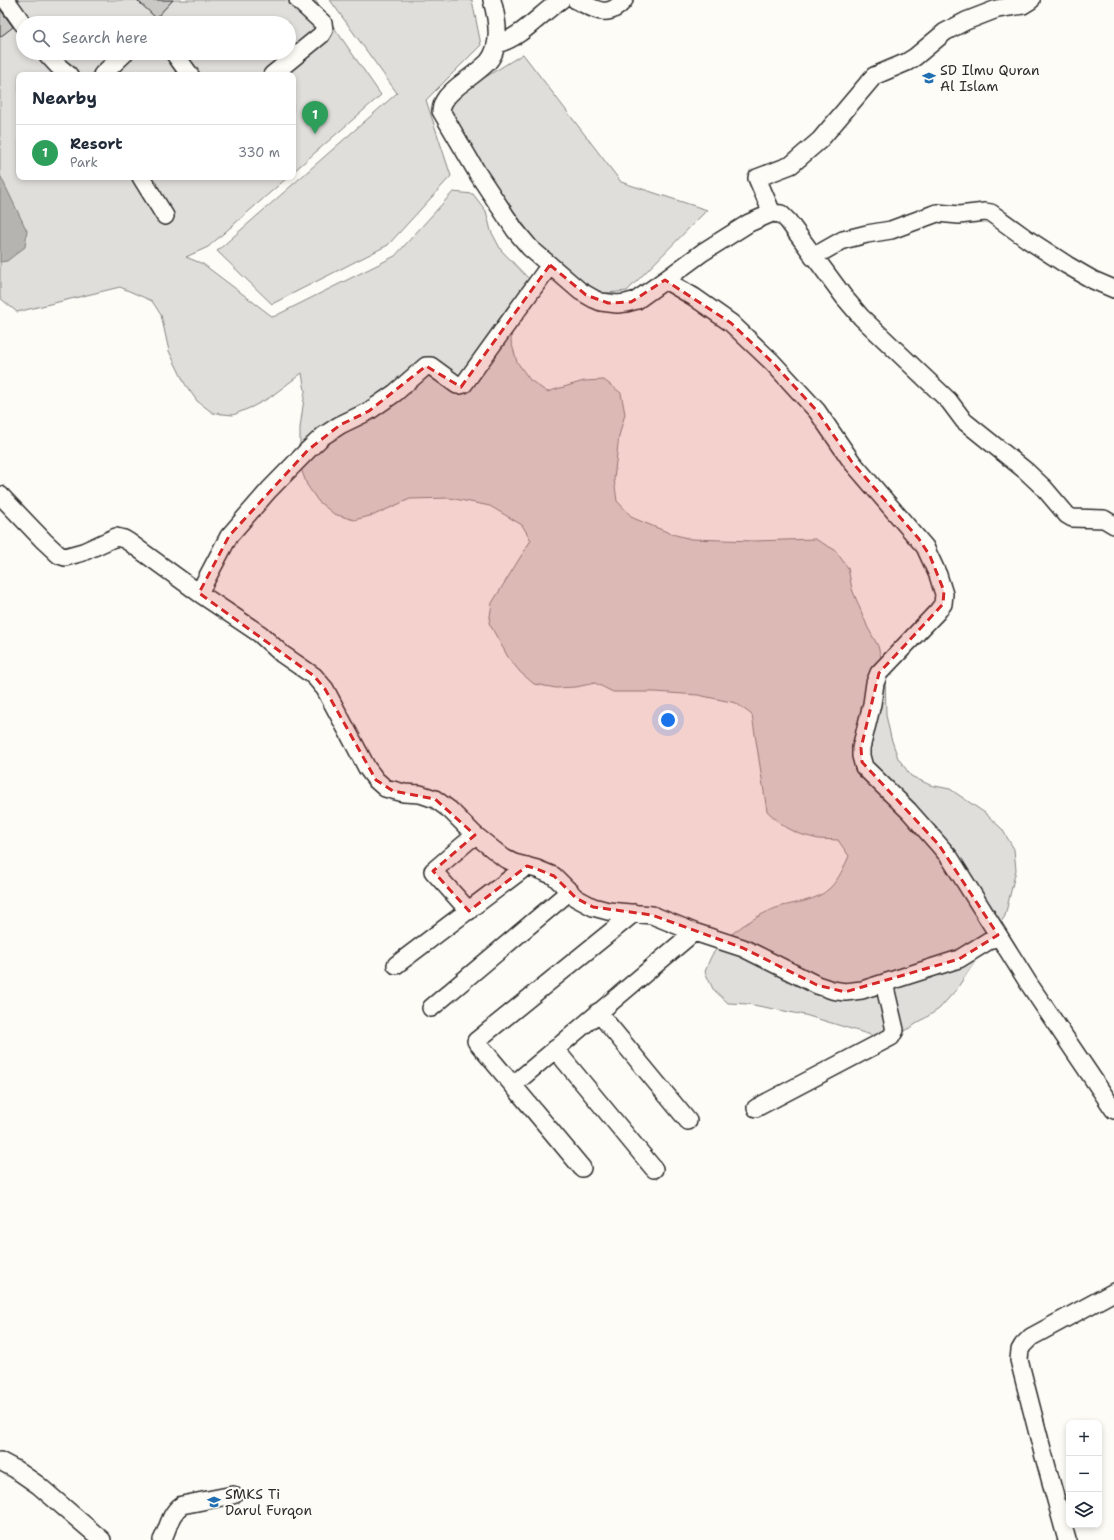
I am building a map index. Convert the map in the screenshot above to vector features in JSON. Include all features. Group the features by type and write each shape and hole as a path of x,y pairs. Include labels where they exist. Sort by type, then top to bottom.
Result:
{"street":[{"path":"6,0 17,16"},
{"path":"296,55 321,35 324,30 323,23 298,0"},
{"path":"492,0 496,18 497,44 493,54 488,61 447,96 441,106 441,111 471,163 515,230 530,248 568,281 586,295 594,299 617,304 631,302 643,296 698,255 731,234 759,218 772,213 781,214 788,221 813,257 844,297 872,328 949,401 964,421 1044,488 1067,515 1072,518 1104,519 1114,525"},
{"path":"497,44 513,38 551,6 561,0"},
{"path":"576,0 602,12 612,10 624,0"},
{"path":"772,213 757,178 790,165 820,140 874,76 916,57 945,32 966,21 997,9 1024,5 1031,0"},
{"path":"52,60 65,72"},
{"path":"105,72 118,60"},
{"path":"179,60 188,72"},
{"path":"276,72 290,60"},
{"path":"143,180 165,216"},
{"path":"813,257 843,240 891,230 931,214 942,212 959,215 985,212 991,214 1066,265 1093,280 1114,289"},
{"path":"198,592 229,536 269,490 308,450 329,432 369,411 395,393 426,366 431,366 457,385 460,386 464,384 550,265"},
{"path":"665,280 694,297 730,323 772,362 817,411 852,462 919,538 930,556 944,591 943,604 932,618 879,673 875,683 872,704 861,748 862,762 870,774 909,811 939,844 1029,984 1114,1110"},
{"path":"0,495 59,555 65,557 83,552 113,538 120,537 129,542 198,592 260,634 282,654 314,676 325,689 367,768 376,780 385,788 393,791 420,794 435,799 450,810 475,835 504,858 514,863 537,869 554,876 583,902 593,907 608,911 652,915 694,932 748,950 817,985 832,990 845,992 862,990 959,959 998,935"},
{"path":"469,911 433,871 475,835"},
{"path":"396,965 527,866"},
{"path":"431,1008 570,891"},
{"path":"582,1168 476,1041 634,913"},
{"path":"514,1085 598,1012 694,932"},
{"path":"756,1108 892,1037 895,1030 884,983"},
{"path":"598,1012 688,1121"},
{"path":"555,1049 654,1169"},
{"path":"1067,1540 1029,1401 1019,1360 1020,1350 1030,1337 1114,1292"},
{"path":"0,1461 15,1469 38,1485 102,1540"},
{"path":"162,1540 171,1517 177,1508 182,1505 233,1495"}],"highlighted area":[{"path":"550,265 586,295 608,303 631,302 665,280 731,323 772,362 817,411 852,462 919,539 930,556 944,591 943,604 879,673 861,748 862,762 939,845 998,935 959,959 845,992 817,985 743,948 652,915 593,907 576,898 554,876 527,866 469,911 433,871 475,835 435,799 393,791 376,780 325,689 314,676 199,593 229,536 308,450 340,425 369,411 426,366 461,387"}],"shaded area":[{"path":"0,0 315,0 381,95 296,169 296,72 16,72 16,180 285,180 208,247 186,257 203,264 273,317 395,256 453,192 473,194 486,211 491,231 501,250 532,282 513,320 511,341 517,362 530,380 547,392 584,381 604,380 621,393 625,414 619,436 614,479 617,501 633,518 672,534 691,539 754,541 815,539 835,550 848,568 852,589 868,628 878,646 885,673 886,715 891,738 898,758 911,776 930,785 950,789 985,813 1002,829 1014,849 1016,870 1005,916 956,990 939,1009 902,1033 881,1038 805,1015 748,1004 728,1003 713,989 705,972 711,957 717,948 741,927 759,916 776,908 812,899 824,893 836,881 849,856 838,840 818,839 799,834 782,825 767,811 752,715 736,703 698,695 655,692 613,692 595,683 576,687 556,688 534,684 520,672 508,657 489,623 492,603 531,540 522,525 490,506 450,498 410,499 374,515 354,520 334,514 318,501 307,485 300,466 300,428 305,391 302,373 269,398 252,407 233,415 213,413 197,401 185,384 169,351 161,315 152,301 120,287 17,312 0,298"},
{"path":"330,0 472,0 481,45 426,100 451,176 388,245 272,304 217,251 397,93"},
{"path":"523,54 621,182 707,210 627,291 597,294 542,251 447,115 458,94"},
{"path":"0,175 27,231 25,247 7,261 0,262"}],"building":[{"path":"137,0 173,0 158,16 154,16"},
{"path":"0,9 13,27 0,37"}],"place":[{"name":"SD Ilmu Quran Al Islam","path":"929,78"},
{"name":"Resort","path":"315,134"},
{"name":"SMKS Ti Darul Furqon","path":"214,1502"}]}
